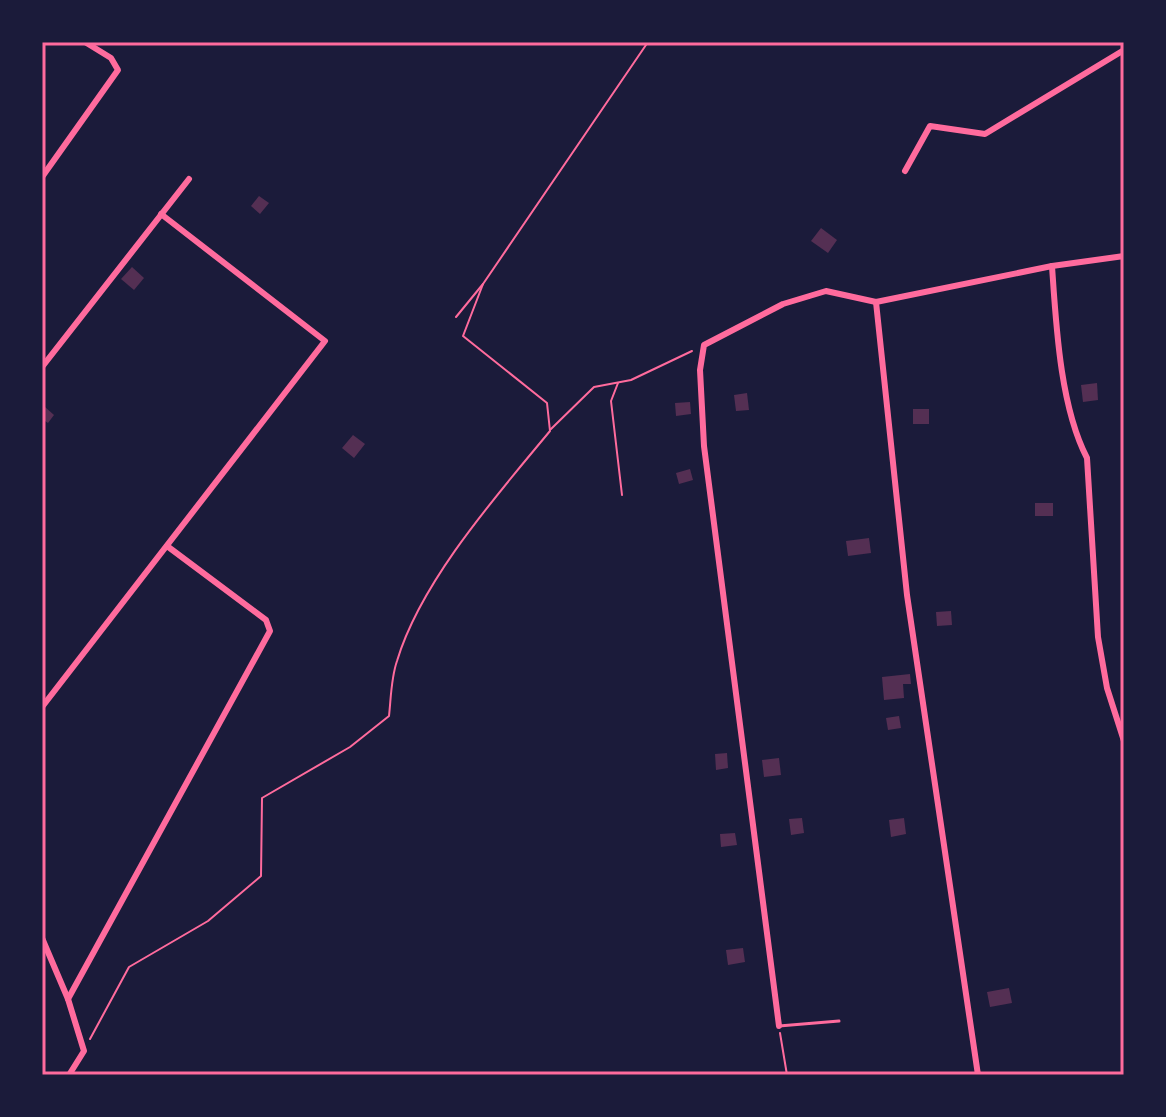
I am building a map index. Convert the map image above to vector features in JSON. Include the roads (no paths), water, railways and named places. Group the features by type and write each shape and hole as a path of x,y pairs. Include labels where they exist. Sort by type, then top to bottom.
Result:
{"street":[{"path":"42,177 118,70 111,58 85,42"},
{"path":"905,171 930,126 985,134 1124,50"},
{"path":"42,367 189,179"},
{"path":"42,707 325,341 161,214"},
{"path":"779,1026 704,446 700,370 704,345 783,304 826,291 876,302 1052,266 1124,256"},
{"path":"1052,266 1058,350 1075,436 1087,458 1098,637 1107,688 1124,741"},
{"path":"876,302 907,595 978,1075"},
{"path":"68,999 270,631 266,620 167,546"},
{"path":"42,938 68,999 84,1051 69,1075"}],"lane":[{"path":"779,1026 839,1021"}]}
